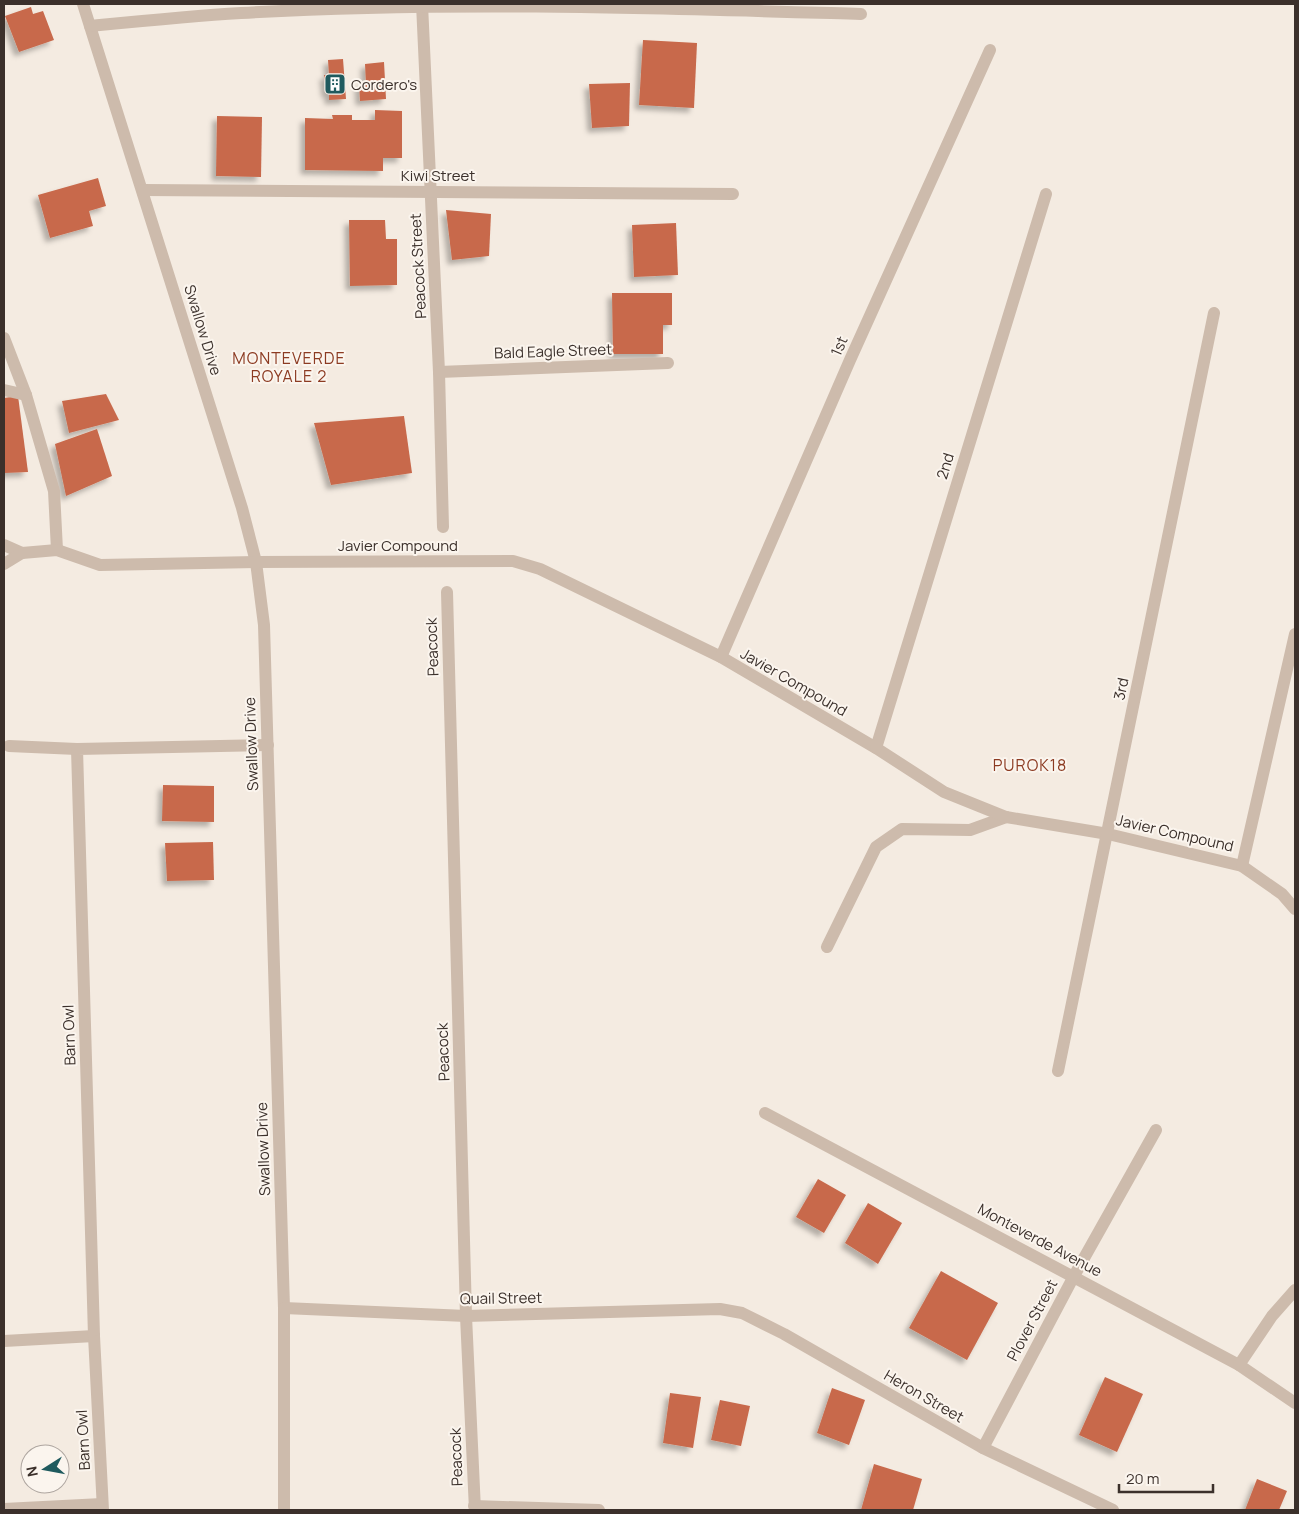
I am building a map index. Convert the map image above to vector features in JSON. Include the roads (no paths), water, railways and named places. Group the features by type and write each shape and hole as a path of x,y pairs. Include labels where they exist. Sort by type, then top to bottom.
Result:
{"street":[{"name":"Swallow Drive","path":"83,4 242,508 256,562 264,625 268,746 284,1308 284,1510"},
{"path":"90,26 241,8 614,5 861,14"},
{"name":"Peacock Street","path":"422,6 439,372 443,527"},
{"name":"1st","path":"721,657 850,360 990,50"},
{"name":"Kiwi Street","path":"143,190 733,194"},
{"name":"2nd","path":"876,748 1046,194"},
{"name":"3rd","path":"1058,1071 1214,313"},
{"path":"4,338 26,395 54,491 57,550 22,553 4,564"},
{"name":"Bald Eagle Street","path":"439,372 668,363"},
{"path":"4,390 26,395"},
{"path":"4,545 22,553"},
{"name":"Javier Compound","path":"57,550 100,565 513,561 540,570 721,657 876,748 944,792 1006,817 1108,834 1242,866 1282,894 1295,909"},
{"name":"Peacock","path":"447,592 466,1316 475,1508"},
{"path":"1242,866 1295,634"},
{"path":"9,746 77,749 268,746"},
{"name":"Barn Owl","path":"77,749 94,1336 102,1507"},
{"path":"827,947 876,847 902,829 970,830 1006,817"},
{"name":"Monteverde Avenue","path":"766,1113 1239,1365 1295,1403"},
{"name":"Plover Street","path":"983,1448 1074,1276 1156,1130"},
{"path":"1239,1365 1272,1316 1295,1290"},
{"name":"Quail Street","path":"284,1308 466,1316 720,1309"},
{"name":"Heron Street","path":"720,1309 742,1313 784,1334 983,1448 1113,1510"},
{"path":"4,1341 94,1336"},
{"path":"4,1509 102,1507"},
{"path":"475,1508 598,1510"}],"place":[{"name":"Cordero's","path":"335,84"}],"district":[{"name":"MONTEVERDE ROYALE 2","path":"289,367"},
{"name":"PUROK18","path":"1030,765"}]}
